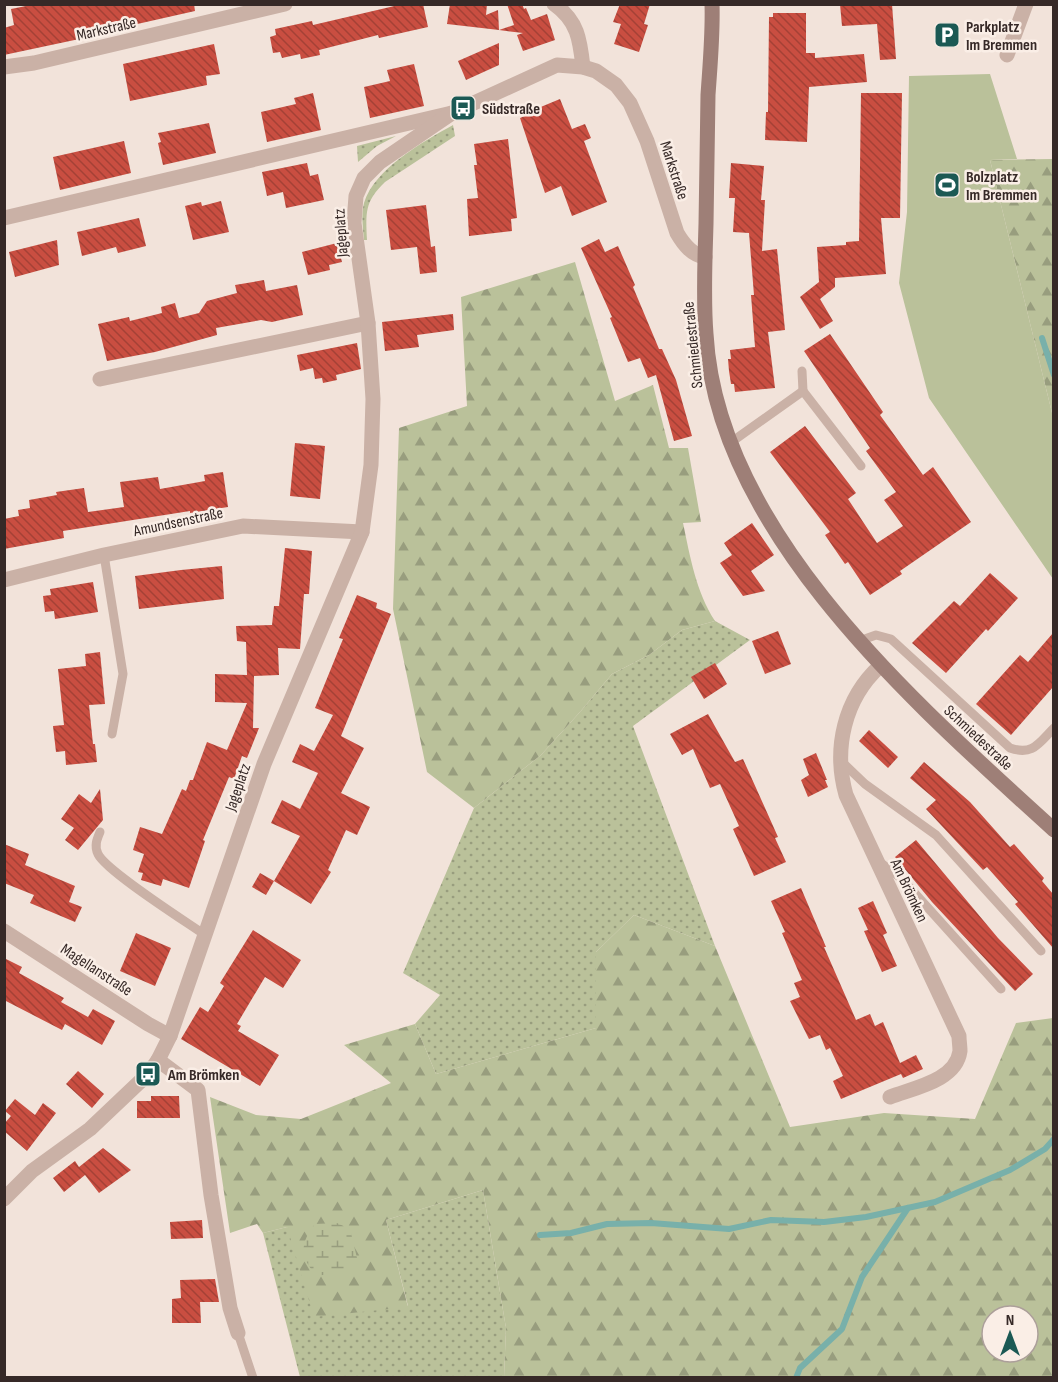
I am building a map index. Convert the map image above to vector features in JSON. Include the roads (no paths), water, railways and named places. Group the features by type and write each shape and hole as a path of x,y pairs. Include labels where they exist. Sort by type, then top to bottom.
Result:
{"main road":[{"name":"Schmiedestraße","path":"712,4 705,324 711,381 730,443 766,515 800,567 859,641 880,666 925,711 1053,830"}],"street":[{"name":"Markstraße","path":"4,67 34,63 285,4"},
{"path":"4,218 452,113 557,65 584,67 574,24 554,4"},
{"path":"1007,55 1026,4"},
{"name":"Markstraße","path":"584,67 596,71 616,85 630,103 644,134 676,233 684,245 697,256 705,257"},
{"name":"Jageplatz","path":"4,1199 32,1171 90,1130 148,1074 170,1036 264,764 362,532 373,434 372,362 354,223 358,189 364,178 380,162 452,113"},
{"path":"100,379 368,323"},
{"name":"Amundsenstraße","path":"4,580 104,555 243,526 362,532"},
{"name":"Am Brömken","path":"880,666 868,677 853,703 843,731 839,759 846,795 959,1036 960,1052 946,1074 890,1097"},
{"name":"Magellanstraße","path":"4,931 170,1036"},
{"path":"158,1060 198,1090 213,1206 230,1308 238,1333"}],"lane":[{"path":"802,371 803,391 861,466"},
{"path":"730,443 803,391"},
{"path":"104,555 123,674 112,734"},
{"name":"Schmiedestraße","path":"859,641 876,635 891,639 1010,748 1028,751 1053,728"},
{"path":"839,759 865,784 936,835 1041,951"},
{"path":"100,832 96,844 99,857 133,885 205,935"},
{"path":"876,860 902,879 1001,990"},
{"path":"238,1333 253,1377"}],"waterway":[{"path":"1042,338 1054,375"},
{"path":"540,1235 571,1233 607,1224 651,1223 729,1229 771,1220 824,1222 866,1217 935,1202 1010,1170 1045,1149 1054,1139"},
{"path":"796,1378 800,1368 842,1329 862,1277 908,1208"}],"place":[{"name":"Parkplatz Im Bremmen","path":"947,35"},
{"name":"Südstraße","path":"463,108"},
{"name":"Bolzplatz Im Bremmen","path":"947,185"},
{"name":"Am Brömken","path":"148,1074"}]}
